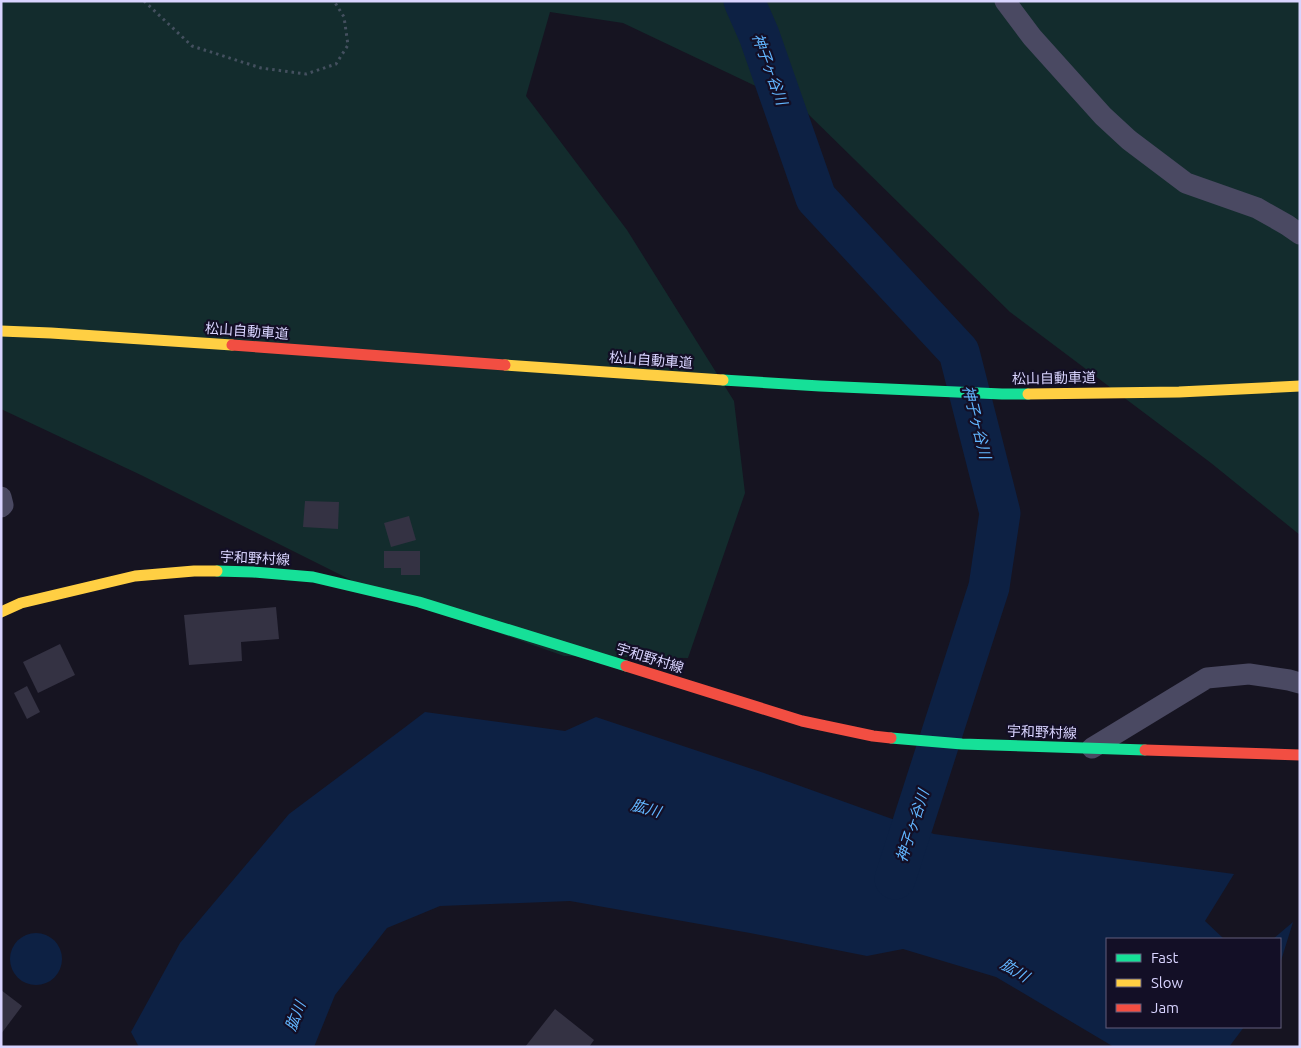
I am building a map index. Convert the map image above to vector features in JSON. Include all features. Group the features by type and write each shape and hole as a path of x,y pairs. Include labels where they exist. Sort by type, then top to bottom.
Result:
{"main road":[{"name":"松山自動車道","path":"1,331 61,333 644,375 820,386 1002,394 1179,392 1300,386"},
{"name":"宇和野村線","path":"1,612 20,603 135,576 194,571 253,572 313,577 419,602 802,722 874,736 962,744 1300,756"}],"street":[{"path":"1005,1 1032,37 1096,109 1129,140 1186,183 1256,208 1300,234"},
{"path":"1,497 3,505 1,507"},
{"path":"1092,748 1207,678 1249,674 1300,683"}],"path":[{"path":"144,1 192,46 261,68 306,74 336,64 348,45 344,16 334,1"}],"green space":[{"path":"1,1 1300,1 1300,535 1211,463 1010,312 802,108 623,23 550,12 526,96 627,230 734,401 745,493 688,658 564,656 359,584 143,476 1,409"}],"water":[{"name":"肱川","path":"425,712 565,731 596,717 764,773 934,834 1234,874 1205,921 1223,938 1106,938 1106,1028 1243,1028 1229,1047 1114,1047 996,977 903,949 867,956 570,901 440,906 387,928 335,995 314,1047 139,1047 131,1032 180,943 289,814"},
{"path":"1293,922 1281,961 1281,938 1274,938"},
{"path":"36,933 50,937 58,945 62,959 58,973 50,981 36,985 22,981 14,973 10,959 14,945 22,937"}],"building":[{"path":"305,501 339,502 338,529 303,527"},
{"path":"409,516 416,540 391,547 384,523"},
{"path":"384,551 420,551 420,575 401,575 401,568 384,568"},
{"path":"276,607 279,639 241,642 242,661 189,665 184,615"},
{"path":"60,644 75,675 38,693 23,662"},
{"path":"27,686 40,712 27,719 14,693"},
{"path":"1,990 22,1006 1,1034"},
{"path":"555,1009 594,1040 589,1047 525,1047"}],"waterway":[{"name":"神子ヶ谷川","path":"744,1 759,35 816,198 959,352 1000,513 989,587 895,879"}],"traffic: fast":[{"path":"723,380 820,386 1028,394"},
{"path":"217,571 313,577 419,602 626,666"},
{"path":"891,738 962,744 1145,750"}],"traffic: slow":[{"path":"1,331 232,345"},
{"path":"505,365 723,380"},
{"path":"1028,394 1179,392 1300,386"},
{"path":"1,612 21,603 135,576 217,571"}],"traffic: jam":[{"path":"232,345 505,365"},
{"path":"626,666 802,721 891,738"},
{"path":"1145,750 1300,755"}]}
